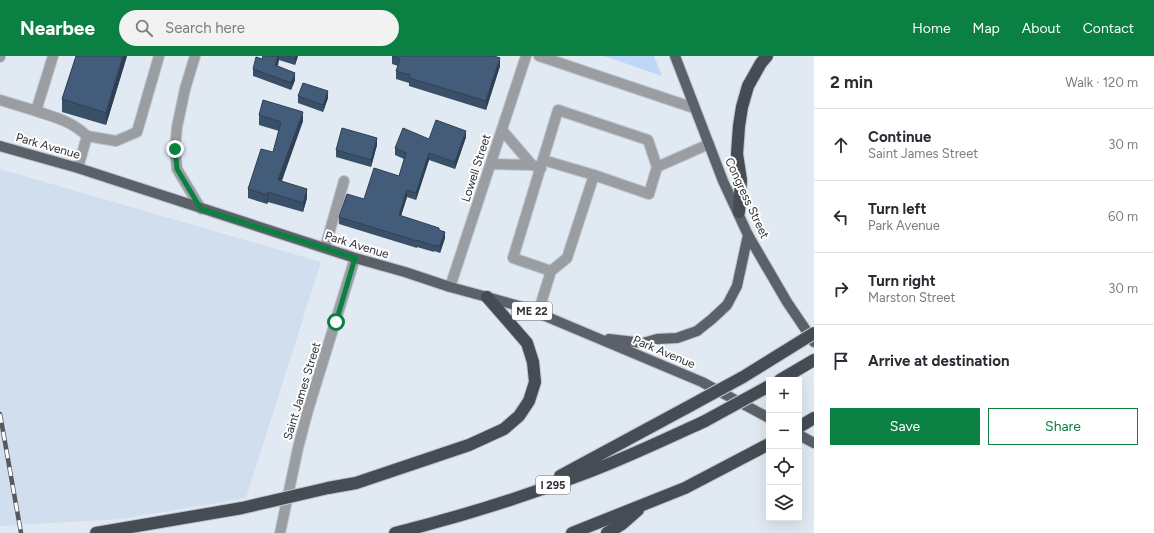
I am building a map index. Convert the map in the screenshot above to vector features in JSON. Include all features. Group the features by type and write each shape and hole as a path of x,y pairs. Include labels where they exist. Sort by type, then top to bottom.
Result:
{"highway":[{"path":"739,212 741,180 737,154 742,107 748,86 761,63 767,56"},
{"path":"96,533 242,508 356,483 469,445 504,429 518,416 529,401 535,382 534,362 527,343 488,297"},
{"path":"525,496 743,377 814,333"},
{"path":"785,377 814,360"},
{"name":"I 295","path":"395,533 432,524 525,496 593,471 705,421 766,388"},
{"path":"802,425 814,418"},
{"path":"572,533 685,488 766,446"},
{"path":"607,533 622,524 644,505"}],"main road":[{"name":"Congress Street","path":"675,56 723,181 739,212 748,235 787,302 814,342"},
{"name":"Park Avenue","path":"0,146 78,168 355,258 526,308 702,382 766,416"},
{"path":"598,338 643,343 657,339 677,338 697,331 727,305 737,286 748,235"},
{"path":"802,437 814,443"}],"street":[{"path":"36,111 52,56"},
{"path":"0,100 68,121 87,136 116,141 137,132 159,56"},
{"path":"195,56 185,88 177,127 175,149 177,169 201,209"},
{"name":"Lowell Street","path":"450,287 526,56"},
{"path":"539,56 694,108"},
{"path":"491,164 539,165 594,175 649,194 658,167 648,140 558,110 539,165 513,258 552,271"},
{"path":"502,130 539,165"},
{"path":"78,168 87,136"},
{"path":"658,167 709,144"},
{"path":"538,314 552,271 567,258 594,175"},
{"path":"324,248 344,181"},
{"name":"Saint James Street","path":"280,533 298,448 308,410 355,258"}],"shaded area":[{"path":"604,56 654,56 662,76"},
{"path":"0,169 321,262 246,498 121,519 0,526"}],"building":[{"path":"76,56 123,56 106,113 62,99"},
{"path":"263,56 278,56 275,65 295,73 291,83 253,69 256,57 262,59"},
{"path":"287,56 296,56 295,59"},
{"path":"392,56 494,56 500,58 486,101 409,78 410,75 396,71 400,59"},
{"path":"303,83 328,91 323,105 298,96"},
{"path":"263,100 303,112 278,180 307,189 303,203 268,192 267,195 248,189 261,149 273,152 281,122 259,115"},
{"path":"436,120 466,131 455,162 429,153 416,193 407,190 399,215 439,228 439,230 445,232 440,246 434,246 339,217 347,194 364,199 374,168 399,176 406,153 395,148 403,128 429,139"},
{"path":"342,128 377,138 371,160 336,150"}],"railway":[{"path":"0,414 21,533"}],"route":[{"path":"175,149 177,169 201,209 355,258 336,322"}]}
